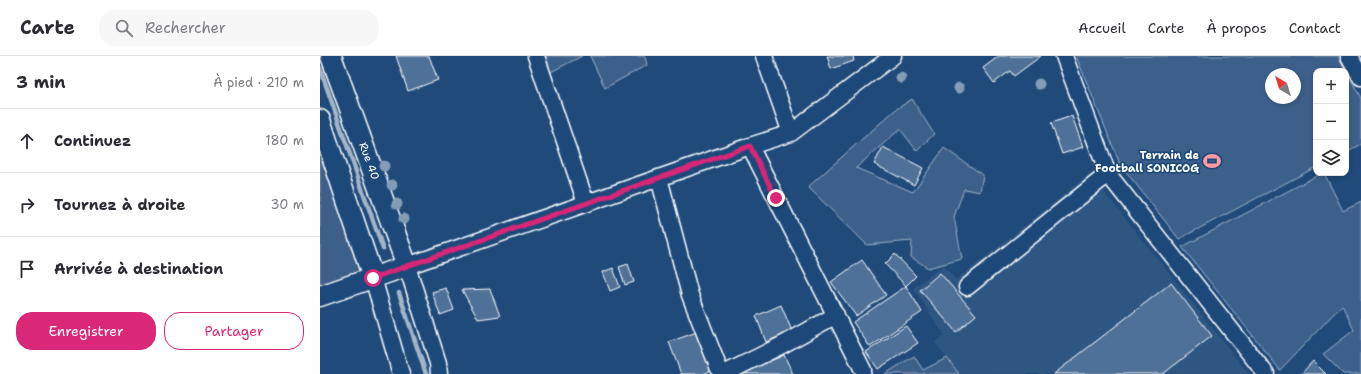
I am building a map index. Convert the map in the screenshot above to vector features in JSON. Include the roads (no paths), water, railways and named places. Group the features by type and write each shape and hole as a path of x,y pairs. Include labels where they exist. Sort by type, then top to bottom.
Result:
{"main road":[{"name":"Rue 40","path":"331,56 407,266"},
{"path":"320,120 373,278"},
{"path":"320,296 407,266"}],"street":[{"path":"536,56 586,203"},
{"path":"764,56 791,133"},
{"path":"439,374 438,363 407,266 791,133 893,56"},
{"path":"1064,56 1108,174 1266,374"},
{"path":"1349,56 1361,77"},
{"path":"750,146 863,370"},
{"path":"967,286 1108,174"},
{"path":"659,178 690,295 723,374 836,316"},
{"path":"373,278 401,374"}],"waterway":[{"path":"320,68 383,249"},
{"path":"399,293 426,374"}],"place":[{"name":"Terrain de Football SONICOG","path":"1212,161"}]}
